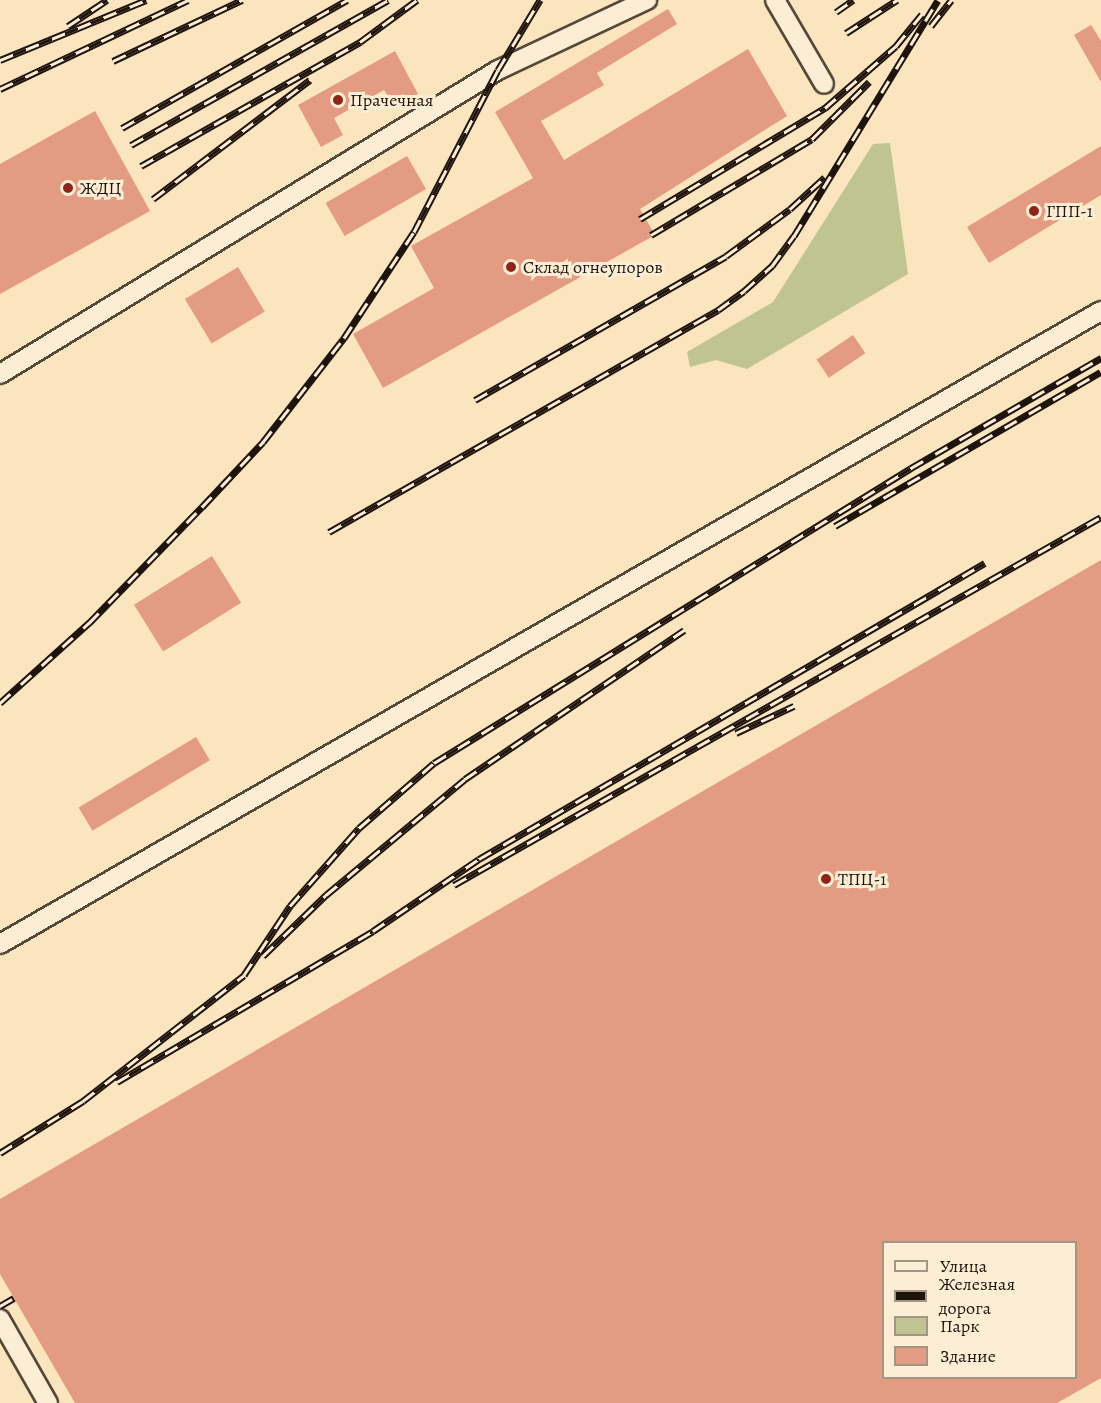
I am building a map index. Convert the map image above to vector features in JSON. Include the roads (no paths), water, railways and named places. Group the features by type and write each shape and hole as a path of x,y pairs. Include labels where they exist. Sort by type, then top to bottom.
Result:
{"street":[{"path":"0,374 498,70 647,0"},
{"path":"775,0 824,84"},
{"path":"0,945 1101,311"},
{"path":"0,1319 48,1403"}],"railway":[{"path":"68,26 107,0"},
{"path":"0,60 146,0"},
{"path":"0,89 188,0"},
{"path":"113,61 242,0"},
{"path":"122,128 347,0"},
{"path":"131,145 388,0"},
{"path":"141,166 360,42 417,0"},
{"path":"0,703 89,623 202,507 263,442 344,338 414,232 498,70 540,0"},
{"path":"836,12 853,0"},
{"path":"846,33 897,0"},
{"path":"329,532 718,310 744,291 772,266 794,236 938,0"},
{"path":"931,26 951,0"},
{"path":"640,219 825,108 896,46 922,14"},
{"path":"153,199 310,80"},
{"path":"651,235 812,139 869,82"},
{"path":"475,400 726,256 790,209 825,177"},
{"path":"0,1153 83,1101 244,975 290,906 359,828 434,763 911,468 1101,358"},
{"path":"835,526 1101,372"},
{"path":"454,885 1101,517"},
{"path":"117,1082 373,931 479,859 985,563"},
{"path":"263,956 326,895 465,779 684,630"},
{"path":"736,733 794,706"},
{"path":"0,1306 14,1298"}],"place":[{"name":"Прачечная","path":"338,100"},
{"name":"ЖДЦ","path":"68,188"},
{"name":"ГПП-1","path":"1034,211"},
{"name":"Склад огнеупоров","path":"511,267"},
{"name":"ТПЦ-1","path":"826,879"}]}
